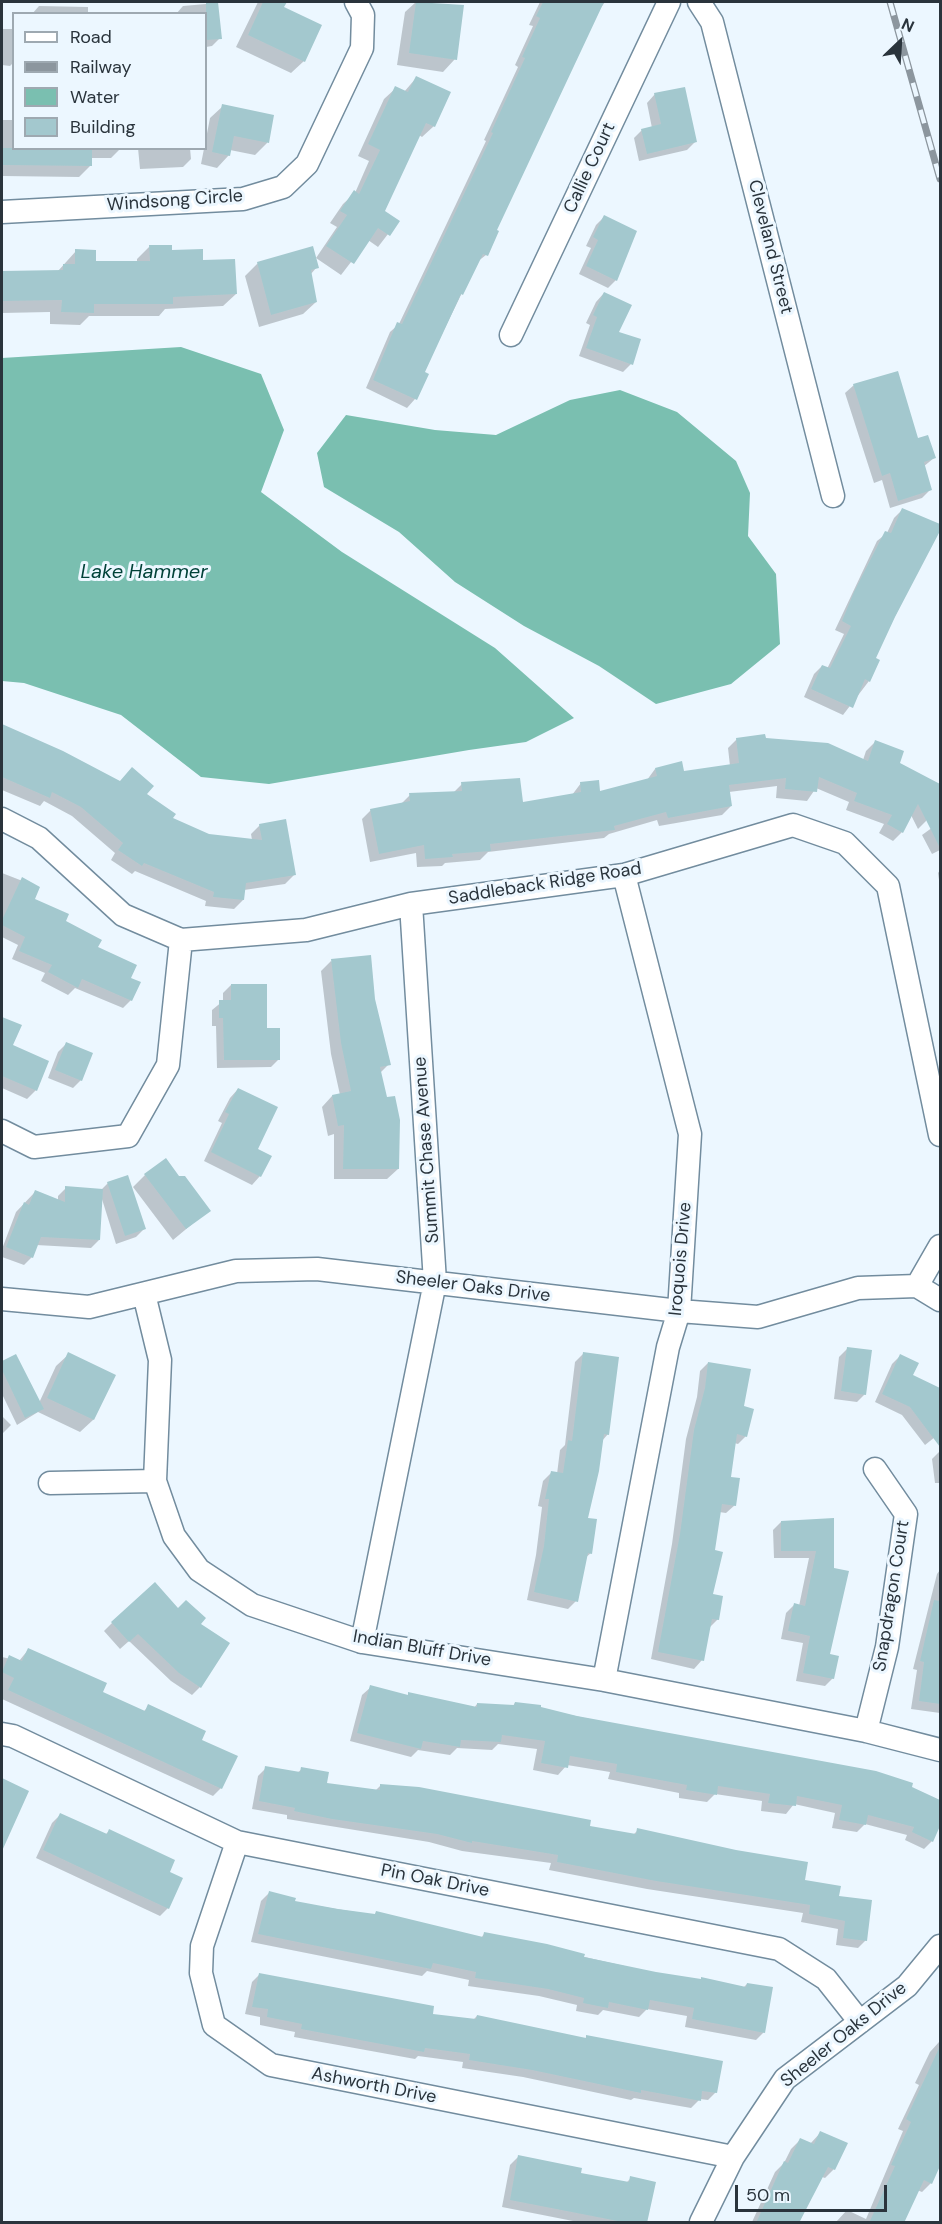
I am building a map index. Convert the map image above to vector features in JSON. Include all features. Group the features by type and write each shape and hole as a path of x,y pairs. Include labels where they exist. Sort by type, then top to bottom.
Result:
{"street":[{"name":"Windsong Circle","path":"2,212 243,199 283,187 307,164 362,48 363,15 356,2"},
{"name":"Callie Court","path":"510,335 669,2"},
{"name":"Cleveland Street","path":"699,2 712,22 833,496"},
{"name":"Saddleback Ridge Road","path":"2,819 39,837 123,915 181,940 306,930 411,904 624,875 793,825 845,843 888,886 940,1135"},
{"name":"Iroquois Drive","path":"604,1680 668,1347 679,1311 690,1134 624,875"},
{"name":"Summit Chase Avenue","path":"362,1642 435,1282 411,904"},
{"path":"2,1131 34,1147 128,1136 168,1065 181,940"},
{"path":"940,1246 917,1286 940,1300"},
{"name":"Sheeler Oaks Drive","path":"2,1299 89,1307 236,1271 317,1269 679,1311 758,1317 858,1288 917,1286"},
{"name":"Indian Bluff Drive","path":"144,1294 160,1360 155,1481 174,1536 199,1570 252,1605 362,1642 604,1680 866,1731 940,1750"},
{"name":"Snapdragon Court","path":"866,1731 887,1647 906,1514 875,1469"},
{"path":"50,1483 155,1481"},
{"name":"Pin Oak Drive","path":"2,1734 13,1736 237,1842 779,1949 826,1979 860,2022"},
{"name":"Ashworth Drive","path":"237,1842 202,1946 201,1973 214,2025 271,2066 733,2157"},
{"name":"Sheeler Oaks Drive","path":"701,2223 733,2157 785,2079 907,1986 940,1946"}],"water":[{"name":"Lake Hammer","path":"181,347 261,374 284,430 261,492 342,552 495,648 574,718 526,742 269,784 201,777 121,715 24,683 2,681 2,358"},
{"path":"620,390 677,412 736,461 750,493 748,536 776,574 780,644 731,684 656,704 599,666 524,626 455,582 399,532 324,487 317,453 346,415 435,430 496,435 570,400"}],"building":[{"path":"206,2 218,2 222,39 207,40"},
{"path":"263,2 287,2 284,7 322,25 305,62 248,35"},
{"path":"416,2 464,5 457,60 409,53"},
{"path":"543,2 604,2 497,230 499,231 488,256 483,254 463,295 461,294 425,372 429,374 417,400 373,380 397,322 402,324 493,133 491,132 525,58 522,57 540,18 536,16"},
{"path":"416,76 451,92 435,127 426,123 385,211 400,221 390,236 378,228 354,264 326,246 347,215 340,211 354,190 359,194 380,150 368,144 395,86 408,92"},
{"path":"685,87 697,142 647,154 641,129 661,124 654,93"},
{"path":"222,104 274,115 269,143 234,136 230,156 212,152"},
{"path":"2,148 92,150 92,166 2,165"},
{"path":"604,215 637,231 617,281 586,266 598,240 593,237"},
{"path":"149,245 172,245 172,250 203,249 203,260 235,259 237,294 173,297 173,304 94,304 94,313 61,312 62,300 2,301 2,271 63,270 63,264 75,264 75,249 96,250 96,261 150,261"},
{"path":"313,246 319,268 311,270 317,302 271,315 257,262"},
{"path":"604,292 632,305 619,332 641,339 633,365 586,348 597,317 593,315"},
{"path":"898,371 918,438 928,435 936,458 924,462 932,490 898,501 890,473 882,476 853,384"},
{"path":"902,508 940,524 940,531 895,617 876,658 880,660 870,682 865,679 853,708 811,689 822,665 830,668 851,626 842,621 854,592 885,531 891,533"},
{"path":"2,724 63,751 120,781 132,767 154,786 147,794 176,814 173,818 209,834 262,840 259,824 286,819 296,875 246,883 244,900 213,897 214,892 144,863 142,866 118,850 123,843 81,807 52,792 50,798 2,777"},
{"path":"765,734 766,738 828,743 868,761 875,740 904,751 900,763 940,784 940,848 918,804 903,833 887,824 892,815 854,801 857,793 819,777 817,792 785,789 786,778 729,785 732,806 668,818 666,812 614,826 615,830 490,844 491,851 452,854 453,857 425,859 424,845 379,854 370,809 410,801 409,793 462,791 461,782 520,778 523,802 581,792 580,782 599,780 600,791 657,776 655,768 682,761 684,771 739,763 736,738"},
{"path":"22,877 40,887 35,899 69,914 66,921 102,940 98,947 137,965 131,978 141,982 132,1001 82,979 78,988 48,972 52,965 19,951 25,937 2,925 2,920"},
{"path":"371,955 375,999 391,1065 380,1067 387,1097 395,1096 400,1120 399,1169 343,1169 344,1125 338,1126 332,1095 351,1091 341,1043 331,959"},
{"path":"231,984 267,984 267,1028 280,1028 280,1060 224,1060 223,1018 219,1018 219,1000 231,1000"},
{"path":"2,1017 22,1025 13,1045 49,1061 37,1091 2,1076"},
{"path":"66,1042 93,1053 82,1081 55,1070"},
{"path":"238,1088 278,1107 258,1149 272,1156 261,1177 211,1152 229,1114 225,1112"},
{"path":"166,1158 179,1176 185,1176 211,1211 186,1229 144,1174"},
{"path":"128,1175 146,1229 125,1236 107,1182"},
{"path":"65,1186 103,1189 100,1240 41,1237 33,1258 6,1247 24,1202 29,1205 35,1190 65,1202"},
{"path":"847,1347 872,1350 866,1395 841,1391"},
{"path":"68,1352 116,1375 94,1420 47,1398"},
{"path":"583,1352 619,1357 609,1435 604,1434 599,1471 588,1518 597,1519 592,1554 588,1553 578,1602 534,1592 544,1546 549,1499 545,1499 551,1471 563,1473 568,1440 572,1441"},
{"path":"16,1354 44,1409 25,1418 2,1370 2,1361"},
{"path":"900,1354 919,1363 913,1375 940,1388 940,1447 910,1407 882,1394"},
{"path":"708,1362 751,1369 744,1406 754,1409 747,1437 737,1434 731,1477 740,1478 736,1506 722,1504 715,1550 723,1552 713,1594 723,1596 719,1620 712,1619 704,1661 658,1652 680,1534 694,1430 705,1388"},
{"path":"834,1518 834,1568 849,1571 830,1654 839,1656 834,1679 803,1673 810,1636 788,1631 794,1603 805,1606 816,1551 781,1551 781,1521"},
{"path":"155,1582 178,1608 186,1600 206,1618 201,1624 230,1643 201,1688 179,1673 138,1634 129,1642 111,1622"},
{"path":"934,1600 940,1601 940,1704 919,1701 924,1662 920,1661"},
{"path":"28,1648 107,1683 103,1692 145,1711 148,1704 206,1731 202,1740 238,1756 222,1789 8,1690 14,1678 2,1672 9,1655 22,1661"},
{"path":"370,1685 408,1695 408,1692 477,1707 477,1703 514,1705 515,1702 541,1705 541,1707 577,1716 876,1771 913,1783 912,1787 940,1800 940,1826 933,1842 912,1832 914,1827 868,1815 866,1825 839,1820 842,1805 797,1796 796,1806 768,1803 770,1794 718,1786 717,1795 686,1790 687,1785 616,1772 617,1764 570,1756 568,1768 541,1763 545,1741 502,1735 501,1742 461,1740 460,1747 423,1741 421,1749 357,1733"},
{"path":"265,1766 300,1772 301,1767 329,1772 327,1783 380,1790 380,1784 419,1787 591,1820 590,1826 636,1834 637,1828 736,1850 808,1862 805,1880 841,1886 839,1896 872,1900 867,1941 843,1938 845,1921 809,1914 810,1905 656,1881 557,1862 558,1855 332,1819 294,1811 295,1808 259,1801"},
{"path":"2,1778 29,1791 2,1851"},
{"path":"60,1813 107,1834 109,1829 175,1860 170,1872 183,1878 169,1909 43,1850"},
{"path":"269,1891 296,1898 295,1901 375,1914 376,1911 483,1937 484,1932 547,1944 585,1954 584,1957 656,1972 701,1979 701,1977 746,1987 747,1983 773,1987 765,2033 692,2019 694,2008 650,2000 648,2010 609,2002 608,2008 583,2003 584,1998 548,1989 475,1978 476,1972 433,1963 431,1969 258,1934"},
{"path":"259,1973 434,2006 433,2014 476,2019 477,2015 586,2038 586,2035 723,2061 717,2093 702,2091 701,2101 641,2090 641,2093 532,2070 469,2060 470,2054 425,2048 424,2052 301,2029 302,2024 267,2017 268,2009 252,2007"},
{"path":"940,2046 940,2166 932,2184 924,2180 904,2223 869,2223 895,2166 891,2165 911,2122 906,2119"},
{"path":"820,2131 848,2143 835,2170 828,2167 799,2223 756,2223 784,2161 788,2163 800,2138 814,2144"},
{"path":"518,2155 582,2168 581,2173 629,2182 630,2176 656,2182 647,2223 628,2223 510,2200"}],"railway":[{"path":"890,2 940,179"}]}
